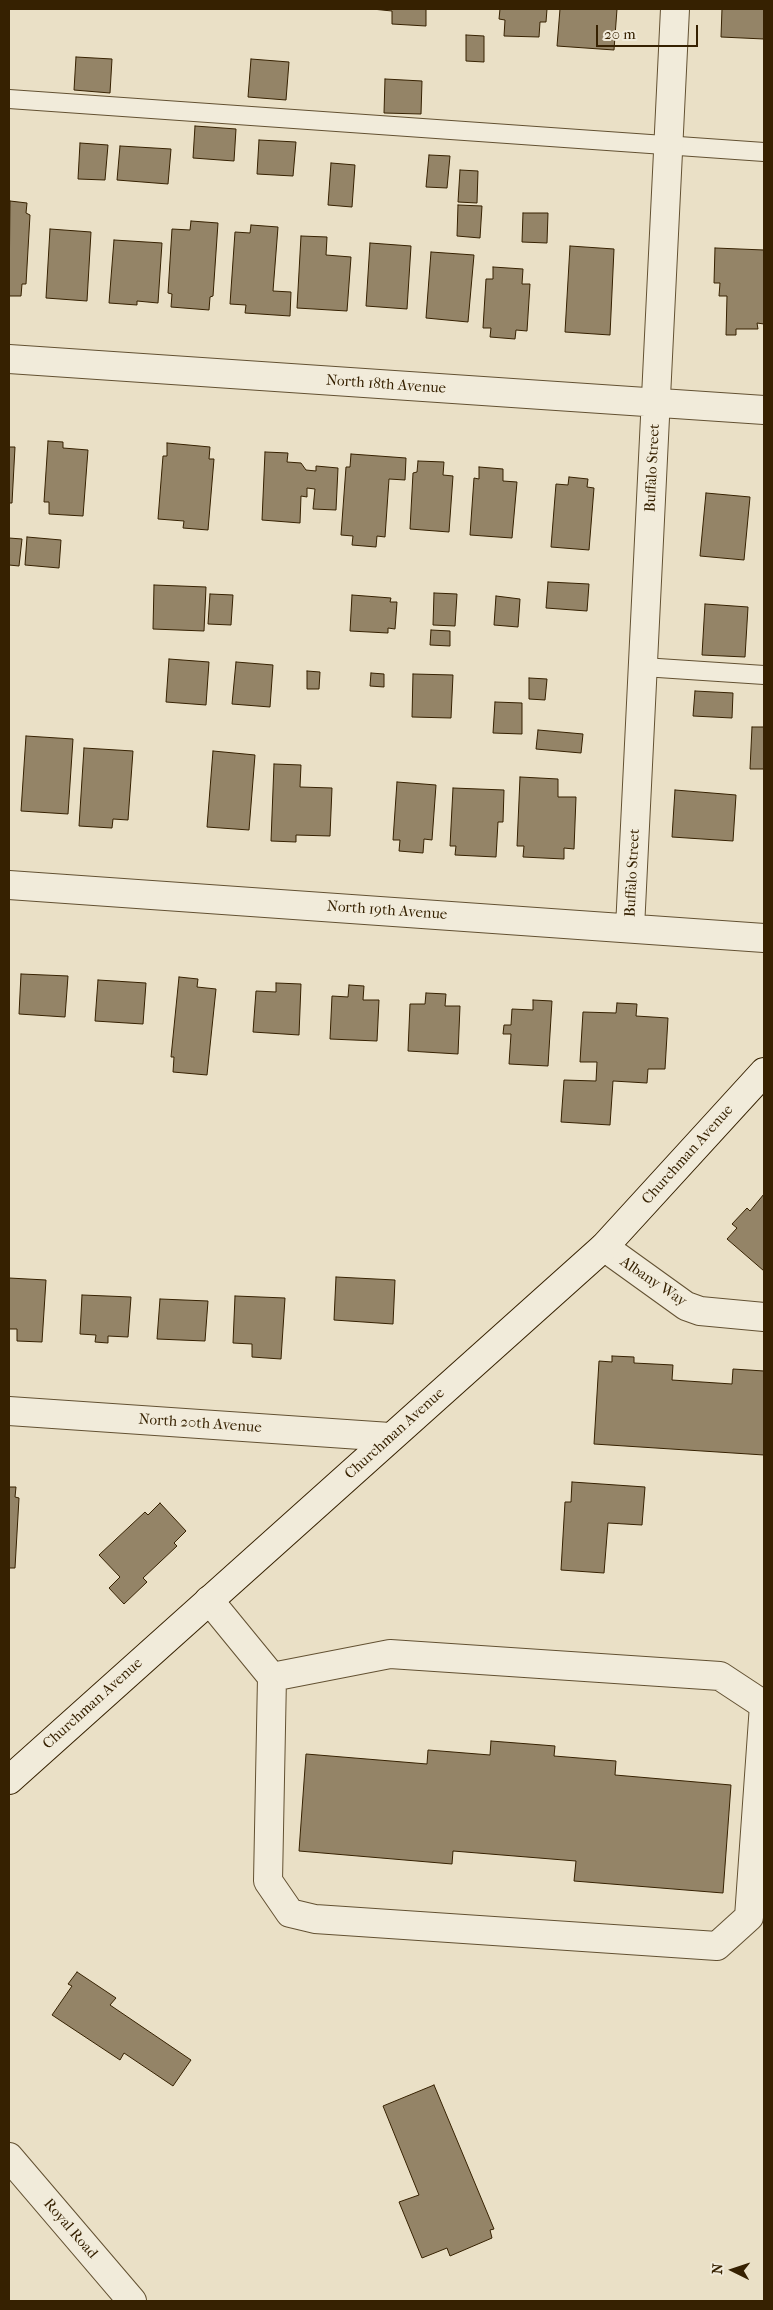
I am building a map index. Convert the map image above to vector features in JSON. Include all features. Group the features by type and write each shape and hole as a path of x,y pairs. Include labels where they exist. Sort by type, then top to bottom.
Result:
{"street":[{"name":"Buffalo Street","path":"630,928 675,9"},
{"name":"North 18th Avenue","path":"9,359 764,410"},
{"name":"North 19th Avenue","path":"9,885 764,938"},
{"name":"Churchman Avenue","path":"9,1780 604,1247 764,1072"},
{"name":"Albany Way","path":"604,1247 686,1306 700,1311 764,1316"},
{"name":"North 20th Avenue","path":"9,1411 390,1438"},
{"path":"209,1600 272,1677 268,1881 290,1913 315,1919 717,1946 749,1918 764,1704 720,1676 390,1654 272,1677"},
{"name":"Royal Road","path":"9,2157 132,2301"}],"lane":[{"path":"9,99 764,152"},
{"path":"643,667 764,675"}],"building":[{"path":"372,9 426,9 426,26 392,24 392,11"},
{"path":"500,9 547,9 546,22 540,22 539,37 504,36 505,20 499,19"},
{"path":"560,9 617,9 614,50 557,46"},
{"path":"722,9 764,9 764,39 721,37"},
{"path":"466,35 484,36 484,62 466,61"},
{"path":"76,57 112,59 110,93 74,90"},
{"path":"251,59 289,62 286,100 248,97"},
{"path":"385,79 422,81 421,114 384,113"},
{"path":"195,126 236,129 234,161 193,158"},
{"path":"259,140 296,142 293,176 257,174"},
{"path":"80,143 108,145 105,180 78,179"},
{"path":"120,146 171,149 168,184 117,180"},
{"path":"429,155 450,156 447,188 426,187"},
{"path":"331,163 355,165 352,207 328,205"},
{"path":"460,170 478,171 477,203 458,202"},
{"path":"10,201 27,203 26,213 30,215 26,284 22,284 21,296 9,296"},
{"path":"458,205 482,206 480,238 457,236"},
{"path":"523,213 548,213 547,243 522,242"},
{"path":"191,221 218,223 213,296 210,297 209,310 171,307 172,294 168,293 172,229 190,230"},
{"path":"251,225 278,227 273,291 291,292 290,316 245,313 246,305 230,304 235,232 250,233"},
{"path":"50,229 91,232 87,301 46,298"},
{"path":"301,236 327,237 326,255 351,257 347,311 297,308"},
{"path":"114,240 162,243 158,303 137,301 137,305 109,303"},
{"path":"370,243 411,246 407,309 366,306"},
{"path":"570,246 614,249 610,335 565,332"},
{"path":"715,248 764,250 764,324 757,323 758,329 736,329 736,335 726,335 727,296 719,296 720,283 714,283"},
{"path":"431,252 474,255 468,322 426,318"},
{"path":"493,267 523,269 522,284 530,284 527,331 516,330 515,339 490,337 491,328 483,328 486,279 493,279"},
{"path":"48,441 63,442 63,448 88,450 83,516 49,514 49,502 44,502"},
{"path":"167,443 210,447 209,459 214,459 208,530 183,528 184,521 158,519 163,456 167,456"},
{"path":"9,447 15,447 12,503 9,503"},
{"path":"265,452 288,453 287,462 301,463 306,470 316,471 316,466 338,468 336,510 313,509 315,489 307,488 307,497 301,496 300,523 262,520"},
{"path":"351,454 406,458 405,480 389,479 385,537 377,536 376,547 352,545 353,536 341,535 346,467 350,467"},
{"path":"418,461 444,462 443,475 453,476 449,532 410,529 413,473 417,472"},
{"path":"479,467 503,469 503,481 517,482 512,538 470,535 474,478 479,479"},
{"path":"569,477 588,479 587,487 594,488 589,550 551,547 556,484 568,485"},
{"path":"706,493 750,497 744,560 700,556"},
{"path":"27,537 61,540 59,568 25,565"},
{"path":"9,538 22,539 19,566 9,565"},
{"path":"548,582 589,584 587,611 546,608"},
{"path":"154,585 206,587 204,631 153,629"},
{"path":"434,593 457,594 455,626 433,625"},
{"path":"210,594 233,595 231,625 208,624"},
{"path":"352,595 391,598 390,602 397,602 395,629 388,628 388,633 350,631"},
{"path":"496,596 520,599 518,627 494,625"},
{"path":"705,604 748,607 745,657 702,655"},
{"path":"431,630 450,631 450,646 430,645"},
{"path":"169,659 209,662 206,705 166,702"},
{"path":"236,662 273,665 270,707 232,704"},
{"path":"307,671 320,672 319,689 307,689"},
{"path":"371,673 384,674 384,687 370,686"},
{"path":"413,674 453,675 451,718 412,717"},
{"path":"529,678 547,679 545,700 529,699"},
{"path":"695,691 733,693 732,718 693,716"},
{"path":"495,702 522,703 522,734 493,733"},
{"path":"752,727 764,727 764,769 750,769"},
{"path":"538,730 583,734 581,753 536,749"},
{"path":"26,736 73,739 68,814 21,811"},
{"path":"84,748 133,751 128,820 113,819 112,828 79,826"},
{"path":"213,751 255,755 249,830 207,827"},
{"path":"274,764 301,765 300,787 332,788 330,836 296,835 296,842 271,841"},
{"path":"520,777 558,779 558,797 576,797 574,849 564,848 564,859 523,857 524,846 517,846"},
{"path":"397,782 436,785 432,840 424,839 423,853 399,851 400,840 393,840"},
{"path":"453,788 504,790 503,822 498,822 496,857 455,855 456,846 450,846"},
{"path":"675,790 736,795 733,841 672,837"},
{"path":"21,974 68,976 65,1017 19,1014"},
{"path":"179,977 198,979 197,987 216,989 207,1075 173,1072 174,1057 171,1057"},
{"path":"98,980 146,983 143,1024 95,1021"},
{"path":"276,983 301,984 299,1035 253,1032 256,991 276,992"},
{"path":"349,985 364,986 363,1000 379,1000 377,1041 330,1039 332,996 348,997"},
{"path":"426,993 446,994 445,1006 460,1006 458,1054 408,1051 410,1004 425,1004"},
{"path":"533,1000 552,1001 548,1066 509,1064 511,1034 503,1034 504,1025 511,1025 512,1009 533,1010"},
{"path":"617,1003 637,1004 636,1016 668,1018 665,1069 648,1069 647,1083 613,1081 610,1125 561,1122 564,1080 596,1081 597,1062 580,1062 583,1012 616,1013"},
{"path":"764,1194 764,1271 727,1239 737,1228 732,1224 747,1208 750,1211"},
{"path":"336,1277 395,1280 393,1324 334,1320"},
{"path":"9,1278 46,1280 42,1342 17,1341 17,1329 9,1329"},
{"path":"82,1295 131,1297 128,1337 108,1336 108,1343 95,1342 96,1335 80,1334"},
{"path":"235,1296 285,1298 281,1359 252,1357 252,1344 233,1343"},
{"path":"160,1299 208,1301 205,1341 157,1339"},
{"path":"612,1356 634,1357 634,1363 673,1365 672,1380 732,1384 733,1369 764,1371 764,1455 594,1444 599,1361 612,1362"},
{"path":"572,1482 645,1487 642,1525 608,1523 604,1573 561,1570 565,1502 571,1502"},
{"path":"9,1487 16,1487 15,1497 19,1498 15,1568 9,1568"},
{"path":"160,1503 186,1531 174,1543 177,1546 143,1578 147,1582 124,1604 109,1588 120,1577 99,1555 145,1512 148,1515"},
{"path":"491,1741 555,1746 554,1756 616,1761 615,1775 731,1785 723,1893 574,1881 576,1861 453,1851 452,1864 299,1851 306,1754 427,1764 428,1750 490,1755"},
{"path":"77,1972 116,1998 110,2005 191,2060 173,2086 124,2053 120,2060 52,2015 72,1986 68,1984"},
{"path":"434,2085 494,2229 490,2230 492,2238 450,2256 447,2248 422,2258 399,2202 419,2195 383,2106"}]}
